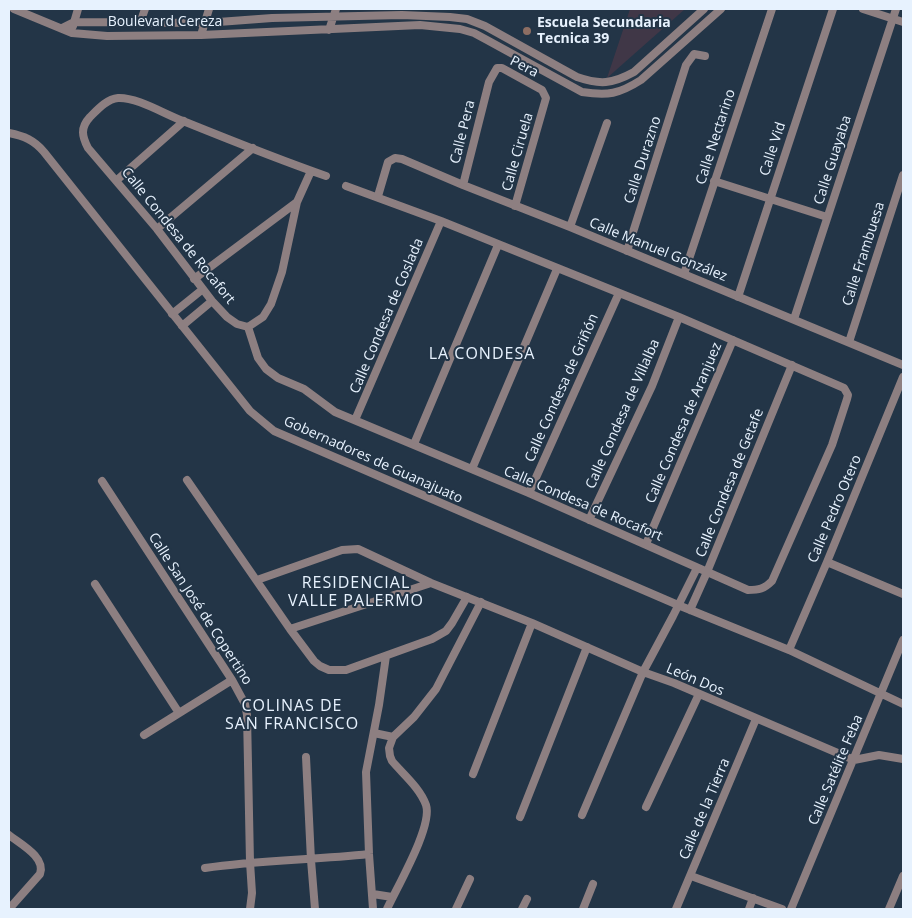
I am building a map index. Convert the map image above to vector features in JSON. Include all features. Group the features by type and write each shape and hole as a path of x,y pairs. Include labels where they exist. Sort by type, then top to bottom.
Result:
{"street":[{"path":"15,9 72,33 78,9"},
{"path":"140,23 144,9"},
{"path":"201,35 209,9"},
{"path":"272,18 274,9"},
{"path":"329,30 336,9"},
{"name":"Boulevard Cereza","path":"74,22 205,22 272,18 333,18 403,12 467,19 485,26 577,77 593,83 610,83 634,72 704,9"},
{"name":"Boulevard Cereza","path":"72,33 107,36 201,35 401,26 440,27 474,34 582,92 611,94 627,89 641,80 721,9"},
{"name":"Calle Nectarino","path":"684,274 772,9"},
{"name":"Calle Vid","path":"738,296 833,9"},
{"path":"863,9 903,22"},
{"name":"Calle Guayaba","path":"794,318 896,9"},
{"path":"401,26 403,12"},
{"path":"62,28 74,22"},
{"name":"Calle Durazno","path":"628,250 688,60 694,54 705,56"},
{"name":"Pera","path":"488,85 494,72 499,67 542,90 546,95 545,104"},
{"name":"Calle Pera","path":"463,185 488,85"},
{"name":"Calle Condesa de Rocafort","path":"326,176 134,100 111,99 87,122 82,131 88,148 158,229 212,301 227,317 237,324 248,327 258,358 271,374 304,390 335,412 529,493 748,590 758,590 766,587 772,581 832,445 847,400 846,390 840,385 678,317 378,196 346,186"},
{"name":"Calle Ciruela","path":"515,206 545,104"},
{"path":"117,180 184,121"},
{"path":"570,227 607,123"},
{"name":"Gobernadores de Guanajuato","path":"9,133 27,138 36,143 250,411 274,431 678,605 789,650 903,704"},
{"path":"158,229 253,148"},
{"name":"Calle Manuel González","path":"378,196 388,162 395,158 402,158 463,185 794,318 903,365"},
{"path":"248,327 263,317 271,304 282,272 297,202 311,171"},
{"name":"Calle Frambuesa","path":"848,342 903,175"},
{"path":"714,180 827,217"},
{"path":"194,279 297,202"},
{"name":"Calle Condesa de Coslada","path":"355,420 441,221"},
{"path":"414,444 498,245"},
{"path":"472,469 557,269"},
{"path":"172,314 202,289"},
{"name":"Calle Condesa de Griñón","path":"529,493 618,293"},
{"path":"182,326 212,301"},
{"name":"Calle Condesa de Villalba","path":"589,520 652,386 678,317"},
{"name":"Calle Condesa de Aranjuez","path":"646,544 733,340"},
{"name":"Calle Condesa de Getafe","path":"690,610 792,365"},
{"name":"Calle Pedro Otero","path":"789,650 903,377"},
{"path":"187,480 314,661 329,670 346,670 440,636 452,623 467,597"},
{"name":"Calle San José de Copertino","path":"102,481 232,680 245,704 247,715 252,892 250,909"},
{"name":"León Dos","path":"256,580 351,548 358,549 431,583 532,623 643,672 854,760"},
{"path":"827,562 903,594"},
{"name":"Calle Condesa de Getafe","path":"582,815 643,672 697,568"},
{"path":"290,628 431,583"},
{"path":"95,584 179,713"},
{"path":"386,909 422,835 428,813 419,792 390,756 389,748 393,737 414,717 436,689 481,602"},
{"path":"473,774 532,623"},
{"name":"Calle Satélite Feba","path":"790,909 903,640"},
{"path":"520,816 587,647"},
{"path":"373,909 366,772 386,656"},
{"path":"144,735 232,680"},
{"path":"646,807 699,694"},
{"name":"Calle de la Tierra","path":"676,909 756,719"},
{"path":"374,733 393,737"},
{"path":"854,760 878,755 903,759"},
{"path":"306,757 311,860 316,909"},
{"path":"9,835 40,861 41,870 40,874 9,909"},
{"path":"205,868 250,862 311,860 369,854"},
{"path":"691,876 782,909"},
{"path":"889,909 903,876"},
{"path":"456,909 470,879"},
{"path":"583,909 593,884"},
{"path":"373,894 392,897"},
{"path":"749,909 754,898"},
{"path":"522,909 527,899"}],"shaded area":[{"path":"630,9 685,9 607,78"}],"place":[{"name":"Escuela Secundaria Tecnica 39","path":"527,31"}],"district":[{"name":"LA CONDESA","path":"482,354"},
{"name":"RESIDENCIAL VALLE PALERMO","path":"356,592"},
{"name":"COLINAS DE SAN FRANCISCO","path":"292,715"}]}
